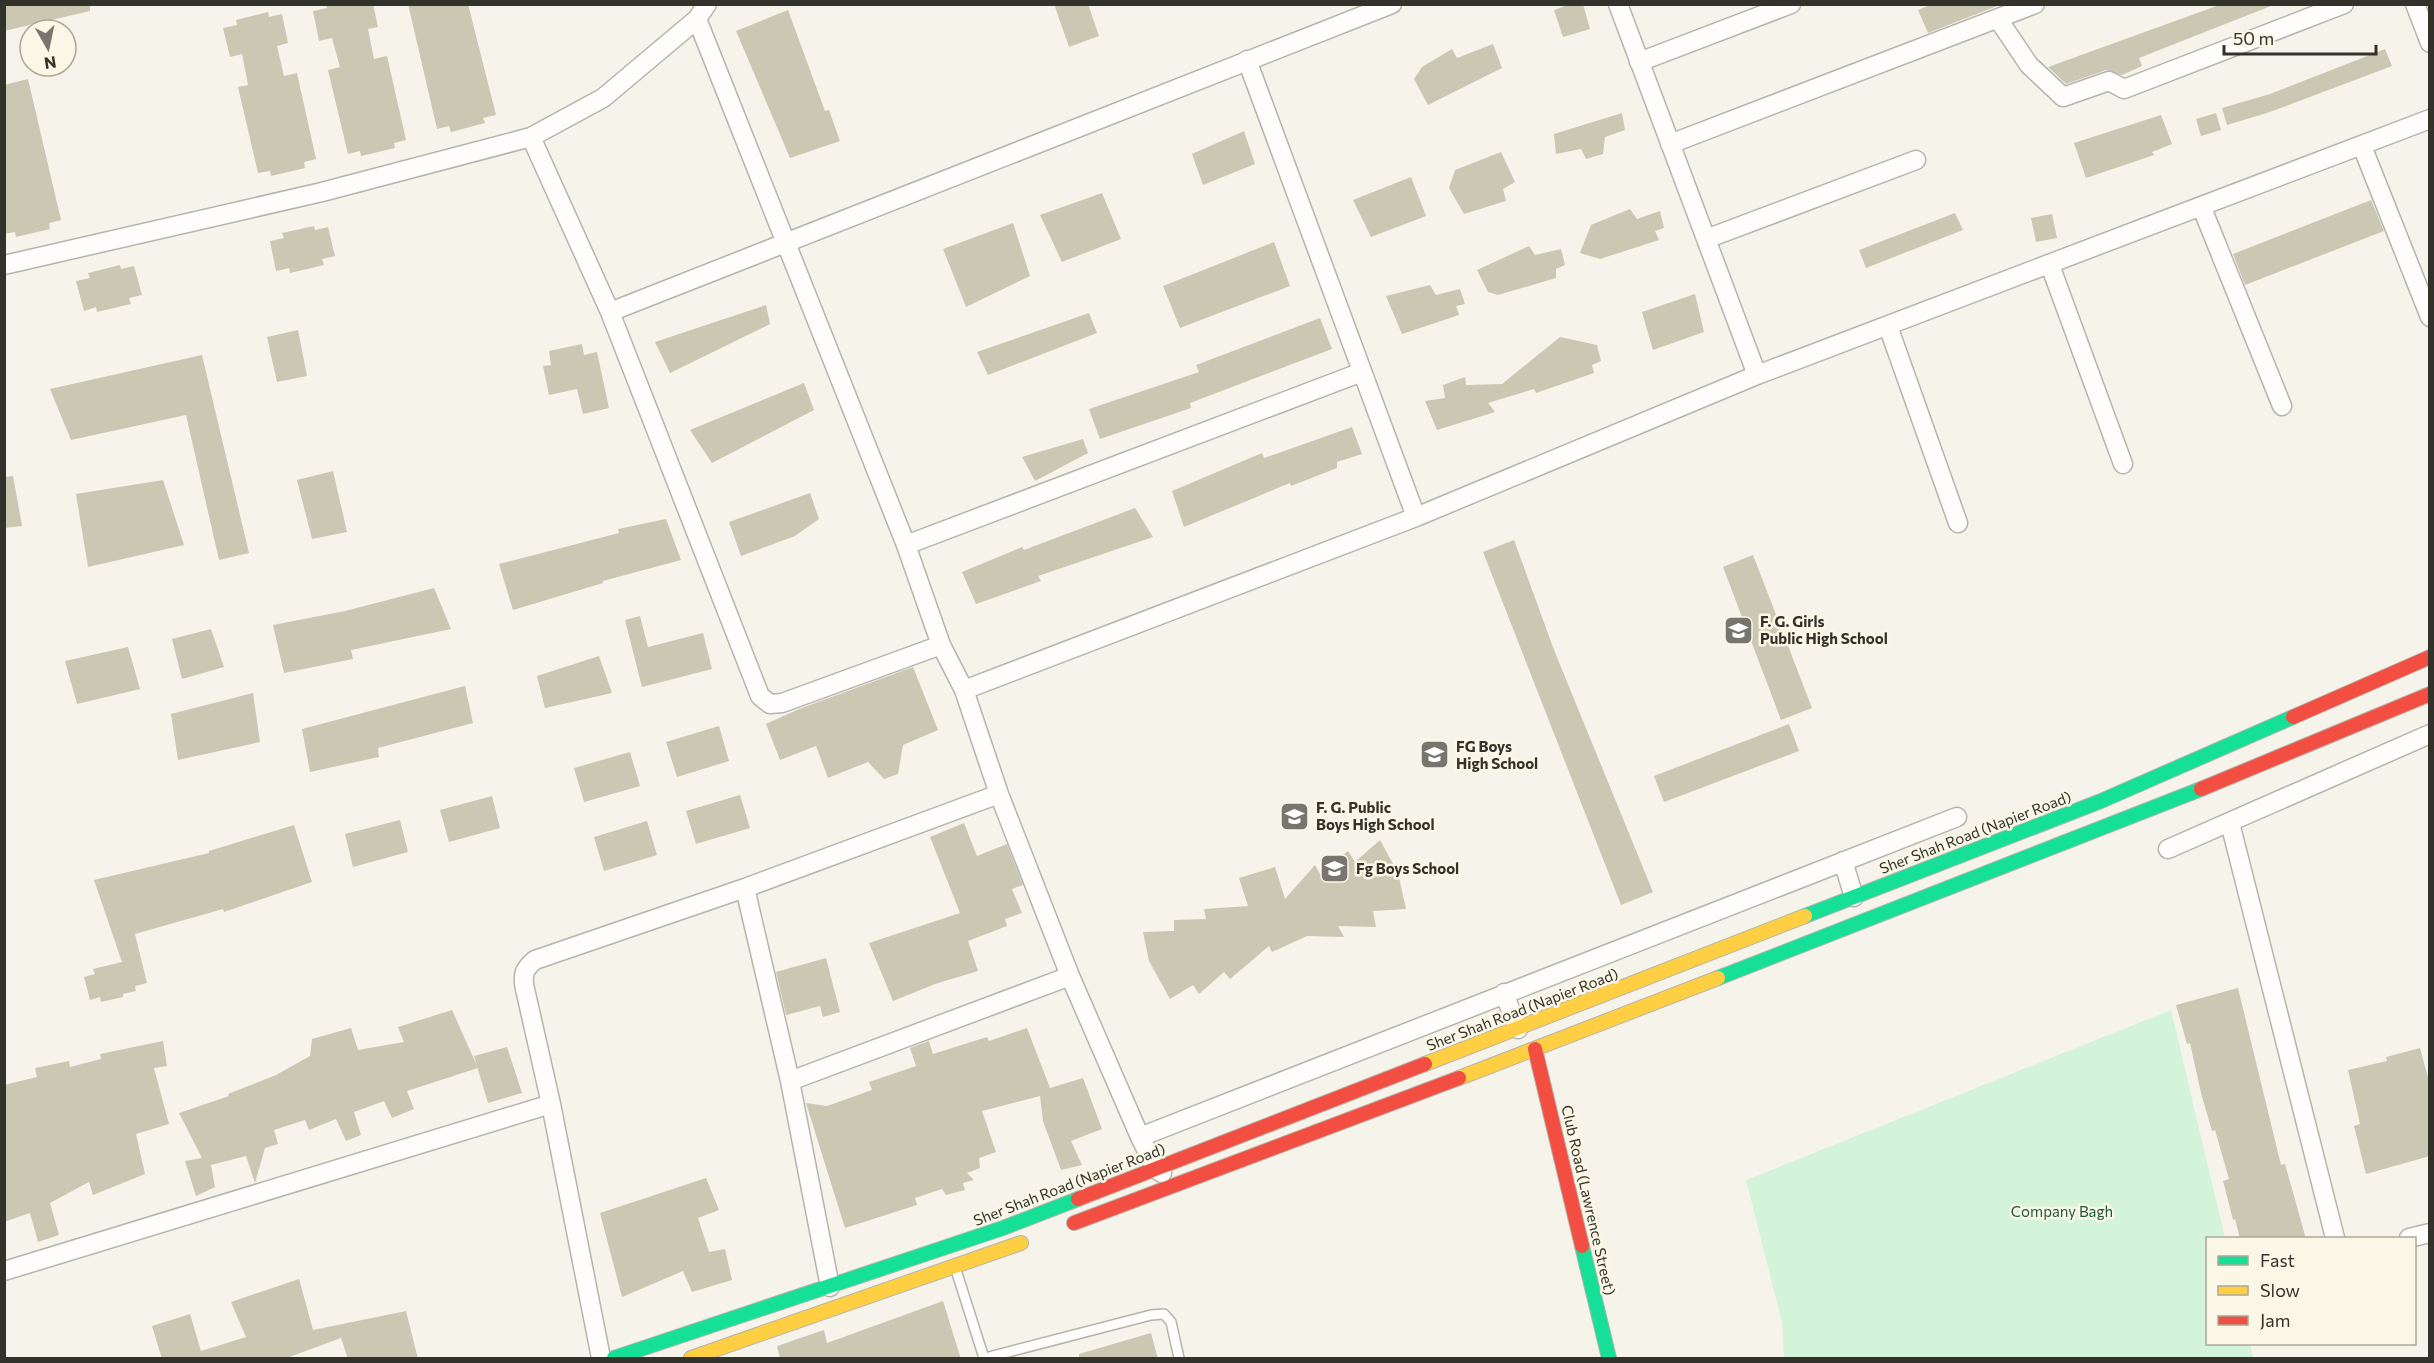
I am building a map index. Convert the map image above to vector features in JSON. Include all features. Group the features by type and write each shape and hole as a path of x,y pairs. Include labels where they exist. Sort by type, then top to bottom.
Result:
{"main road":[{"name":"Sher Shah Road (Napier Road)","path":"614,1359 1003,1228 1156,1169 2101,801 2430,657"},
{"path":"1056,1230 1535,1050 2135,817 2430,694"},
{"name":"Club Road (Lawrence Street)","path":"1535,1050 1609,1359"},
{"path":"691,1359 1034,1238"}],"street":[{"path":"610,312 1392,4"},
{"path":"1618,4 1757,375"},
{"path":"1640,62 1791,4"},
{"path":"1670,144 2035,4"},
{"path":"1998,19 2029,65 2063,97 2109,81 2124,88 2344,4"},
{"path":"2415,4 2430,43"},
{"path":"4,265 322,192 531,137 603,98 702,12 788,243 906,545 941,645 964,690 999,794 1070,976 1156,1169 1179,1183"},
{"path":"1246,60 1416,517"},
{"path":"964,690 1416,517 1757,375 2202,208 2430,119"},
{"path":"531,137 610,312 760,696 770,704 782,703 941,645"},
{"path":"2362,146 2430,317"},
{"path":"1706,239 1917,160"},
{"path":"2202,208 2282,406"},
{"path":"2050,265 2123,464"},
{"path":"1888,326 1958,524"},
{"path":"906,545 1362,372"},
{"path":"2169,849 2430,734"},
{"path":"601,1359 551,1104 525,989 523,977 526,968 535,960 745,888 999,794"},
{"path":"1140,1137 1957,817"},
{"path":"2230,823 2334,1237"},
{"path":"1843,861 1854,897"},
{"path":"745,888 790,1081 830,1287"},
{"path":"790,1081 1070,976"},
{"path":"1504,993 1518,1029"},
{"path":"4,1271 551,1104"}],"lane":[{"path":"955,1267 985,1359 1151,1315 1164,1314 1172,1322 1179,1359"}],"green space":[{"name":"Company Bagh","path":"2171,1010 2225,1237 2206,1237 2206,1345 2250,1345 2253,1358 1784,1358 1782,1322 1746,1180"}],"building":[{"path":"4,4 90,4 90,11 60,18 18,18 18,28 4,31"},
{"path":"326,4 373,4 378,27 368,29 374,59 387,56 406,140 394,143 395,148 361,156 360,151 348,154 328,70 340,67 332,38 319,41 313,11 327,8"},
{"path":"408,4 468,4 496,115 483,118 485,123 451,132 449,126 437,129"},
{"path":"1054,4 1088,4 1099,36 1069,47"},
{"path":"1571,4 1583,4 1590,29 1563,37 1554,10"},
{"path":"1932,4 2002,4 1928,33 1918,10"},
{"path":"2222,4 2271,6 2139,58 2142,66 2122,75 2106,70 2066,84 2048,67"},
{"path":"788,10 825,111 829,110 840,141 790,158 736,31"},
{"path":"268,12 269,17 282,14 288,43 277,46 284,76 297,73 316,159 304,162 305,168 271,176 270,171 258,173 238,87 248,85 242,54 230,57 223,28 237,25 236,20"},
{"path":"1493,44 1502,68 1428,105 1414,79 1422,67 1452,49 1457,58"},
{"path":"2385,49 2392,66 2270,112 2227,125 2222,108 2270,94"},
{"path":"28,79 61,220 49,223 50,229 16,237 15,232 4,234 4,85"},
{"path":"1622,113 1625,130 1605,137 1603,154 1586,159 1581,149 1556,154 1554,134"},
{"path":"2216,113 2221,130 2201,136 2196,119"},
{"path":"2161,115 2172,144 2152,152 2154,155 2086,178 2074,143"},
{"path":"1244,131 1255,164 1203,185 1192,154"},
{"path":"1501,152 1515,182 1503,189 1506,201 1464,214 1449,188 1455,170"},
{"path":"1411,177 1426,216 1371,237 1353,200"},
{"path":"1102,193 1121,239 1062,262 1040,215"},
{"path":"2371,200 2384,231 2245,285 2233,254"},
{"path":"1630,209 1637,219 1660,211 1664,228 1655,231 1659,240 1600,259 1580,253 1591,225"},
{"path":"1955,213 1963,230 1866,268 1859,250"},
{"path":"2052,214 2057,238 2036,242 2031,218"},
{"path":"1013,223 1030,276 966,307 943,249"},
{"path":"314,226 315,230 328,227 335,256 322,259 324,265 290,273 289,268 276,271 270,241 284,238 282,233"},
{"path":"1274,242 1290,286 1180,328 1163,286"},
{"path":"1529,246 1535,255 1561,249 1565,265 1556,269 1556,278 1498,295 1488,292 1477,270"},
{"path":"120,265 121,269 134,266 142,295 129,298 131,304 97,312 96,307 84,311 76,281 90,278 88,273"},
{"path":"1430,285 1436,295 1460,289 1465,304 1456,306 1459,315 1402,334 1386,296"},
{"path":"1695,294 1704,332 1653,350 1642,312"},
{"path":"766,305 770,324 670,373 655,342"},
{"path":"1089,313 1097,333 988,375 977,352"},
{"path":"1320,318 1332,349 1190,403 1191,408 1100,439 1089,409 1199,372 1196,365"},
{"path":"298,330 307,376 277,382 267,337"},
{"path":"1560,337 1597,345 1601,361 1592,365 1594,373 1536,393 1534,389 1488,403 1495,412 1437,430 1425,401 1445,398 1443,385 1465,377 1466,385 1502,384"},
{"path":"582,344 584,355 597,352 609,408 583,414 577,389 549,395 543,366 551,365 549,351"},
{"path":"202,355 249,553 219,560 186,415 71,440 50,389"},
{"path":"804,383 814,410 712,463 690,430"},
{"path":"1352,427 1362,454 1337,462 1337,468 1291,486 1290,483 1184,527 1172,491 1262,453 1264,458"},
{"path":"1083,439 1088,453 1035,481 1022,457"},
{"path":"333,471 347,532 312,539 297,480"},
{"path":"13,476 22,526 4,528 4,477"},
{"path":"163,480 184,545 88,567 76,494"},
{"path":"810,493 819,519 795,536 741,556 729,522"},
{"path":"1135,508 1153,537 1038,576 1041,581 976,604 962,572 1022,547 1024,550"},
{"path":"666,519 681,560 603,581 603,583 513,610 499,564 619,533 618,529"},
{"path":"1514,540 1554,650 1653,892 1621,905 1483,552"},
{"path":"1753,555 1812,708 1781,720 1723,567"},
{"path":"434,588 451,629 351,650 353,659 284,673 273,625 345,611"},
{"path":"640,616 648,647 703,633 712,669 642,687 625,620"},
{"path":"211,629 224,667 182,679 172,639"},
{"path":"128,647 140,689 77,704 65,661"},
{"path":"599,656 612,693 545,708 537,676"},
{"path":"913,667 938,730 903,745 898,774 884,779 868,762 828,778 816,746 780,760 766,724 799,709"},
{"path":"465,686 473,723 378,748 379,757 310,772 302,729"},
{"path":"253,693 260,742 178,760 171,714"},
{"path":"1789,724 1799,751 1664,802 1654,776"},
{"path":"719,726 729,761 677,777 666,742"},
{"path":"630,752 640,786 584,802 574,768"},
{"path":"740,795 750,828 696,844 686,811"},
{"path":"492,796 500,828 449,842 440,810"},
{"path":"400,820 408,852 353,867 345,834"},
{"path":"647,821 657,855 604,871 594,837"},
{"path":"964,823 977,856 1007,844 1023,885 1012,889 1022,913 1005,919 1007,926 968,941 978,971 935,984 893,1001 869,943 960,913 930,837"},
{"path":"294,825 312,882 224,912 223,909 135,934 147,983 135,986 136,991 123,994 123,997 101,1002 100,997 90,1000 84,977 95,974 93,969 122,962 94,880 209,853 209,851"},
{"path":"1380,840 1398,873 1406,909 1373,911 1376,927 1338,926 1344,937 1307,936 1272,952 1269,946 1230,979 1224,972 1199,994 1193,985 1170,999 1149,961 1143,932 1174,931 1174,920 1206,919 1204,909 1248,906 1239,878 1275,867 1285,899 1315,865 1320,874 1348,851 1355,862"},
{"path":"826,958 840,1012 823,1017 820,1006 786,1015 776,972"},
{"path":"2238,988 2281,1165 2285,1164 2305,1237 2240,1237 2223,1181 2229,1179 2215,1130 2212,1131 2201,1093 2190,1043 2187,1044 2176,1005"},
{"path":"452,1010 478,1068 407,1091 414,1109 392,1118 384,1101 354,1112 361,1135 346,1141 336,1119 309,1130 305,1120 274,1130 278,1144 265,1148 255,1183 246,1156 211,1165 215,1187 196,1196 185,1161 202,1158 179,1113 229,1096 228,1094 276,1075 310,1056 312,1039 351,1028 358,1050 404,1042 398,1027"},
{"path":"1027,1028 1050,1088 1083,1078 1102,1129 1071,1141 1082,1165 1061,1170 1043,1121 1040,1096 982,1111 996,1152 979,1158 980,1168 967,1173 974,1180 963,1183 965,1190 946,1195 942,1189 915,1198 917,1205 845,1228 806,1103 827,1106 872,1090 869,1082 916,1066 910,1048 929,1041 933,1054 987,1037 989,1041"},
{"path":"163,1041 167,1066 154,1068 169,1124 136,1134 145,1174 93,1195 89,1182 50,1203 59,1235 38,1242 30,1213 4,1222 4,1085 37,1077 35,1068 69,1061 70,1067 101,1059 100,1054"},
{"path":"507,1047 522,1093 488,1103 474,1056"},
{"path":"2420,1048 2430,1085 2430,1156 2366,1174 2354,1126 2360,1124 2348,1070 2387,1061 2386,1057"},
{"path":"706,1178 719,1210 698,1218 709,1252 725,1249 732,1280 692,1292 683,1271 622,1297 600,1213"},
{"path":"299,1279 313,1330 406,1311 418,1359 348,1359 341,1338 284,1359 162,1359 152,1326 190,1314 201,1351 246,1337 231,1302"},
{"path":"943,1301 961,1359 780,1359 777,1346 824,1330 827,1343"},
{"path":"1151,1333 1158,1359 1079,1359 1079,1354"}],"traffic: fast":[{"path":"1805,916 2101,801 2293,717"},
{"path":"1718,978 2201,789"},
{"path":"614,1358 1003,1228 1078,1199"},
{"path":"1582,1246 1609,1358"}],"traffic: slow":[{"path":"1425,1064 1805,916"},
{"path":"1459,1078 1718,978"},
{"path":"691,1358 1021,1243"}],"traffic: jam":[{"path":"2293,717 2430,657"},
{"path":"2201,789 2430,694"},
{"path":"1535,1049 1582,1246"},
{"path":"1078,1199 1425,1064"},
{"path":"1074,1223 1459,1078"}],"place":[{"name":"F. G. Girls Public High School","path":"1739,630"},
{"name":"FG Boys High School","path":"1435,755"},
{"name":"F. G. Public Boys High School","path":"1295,816"},
{"name":"Fg Boys School","path":"1335,868"}]}
